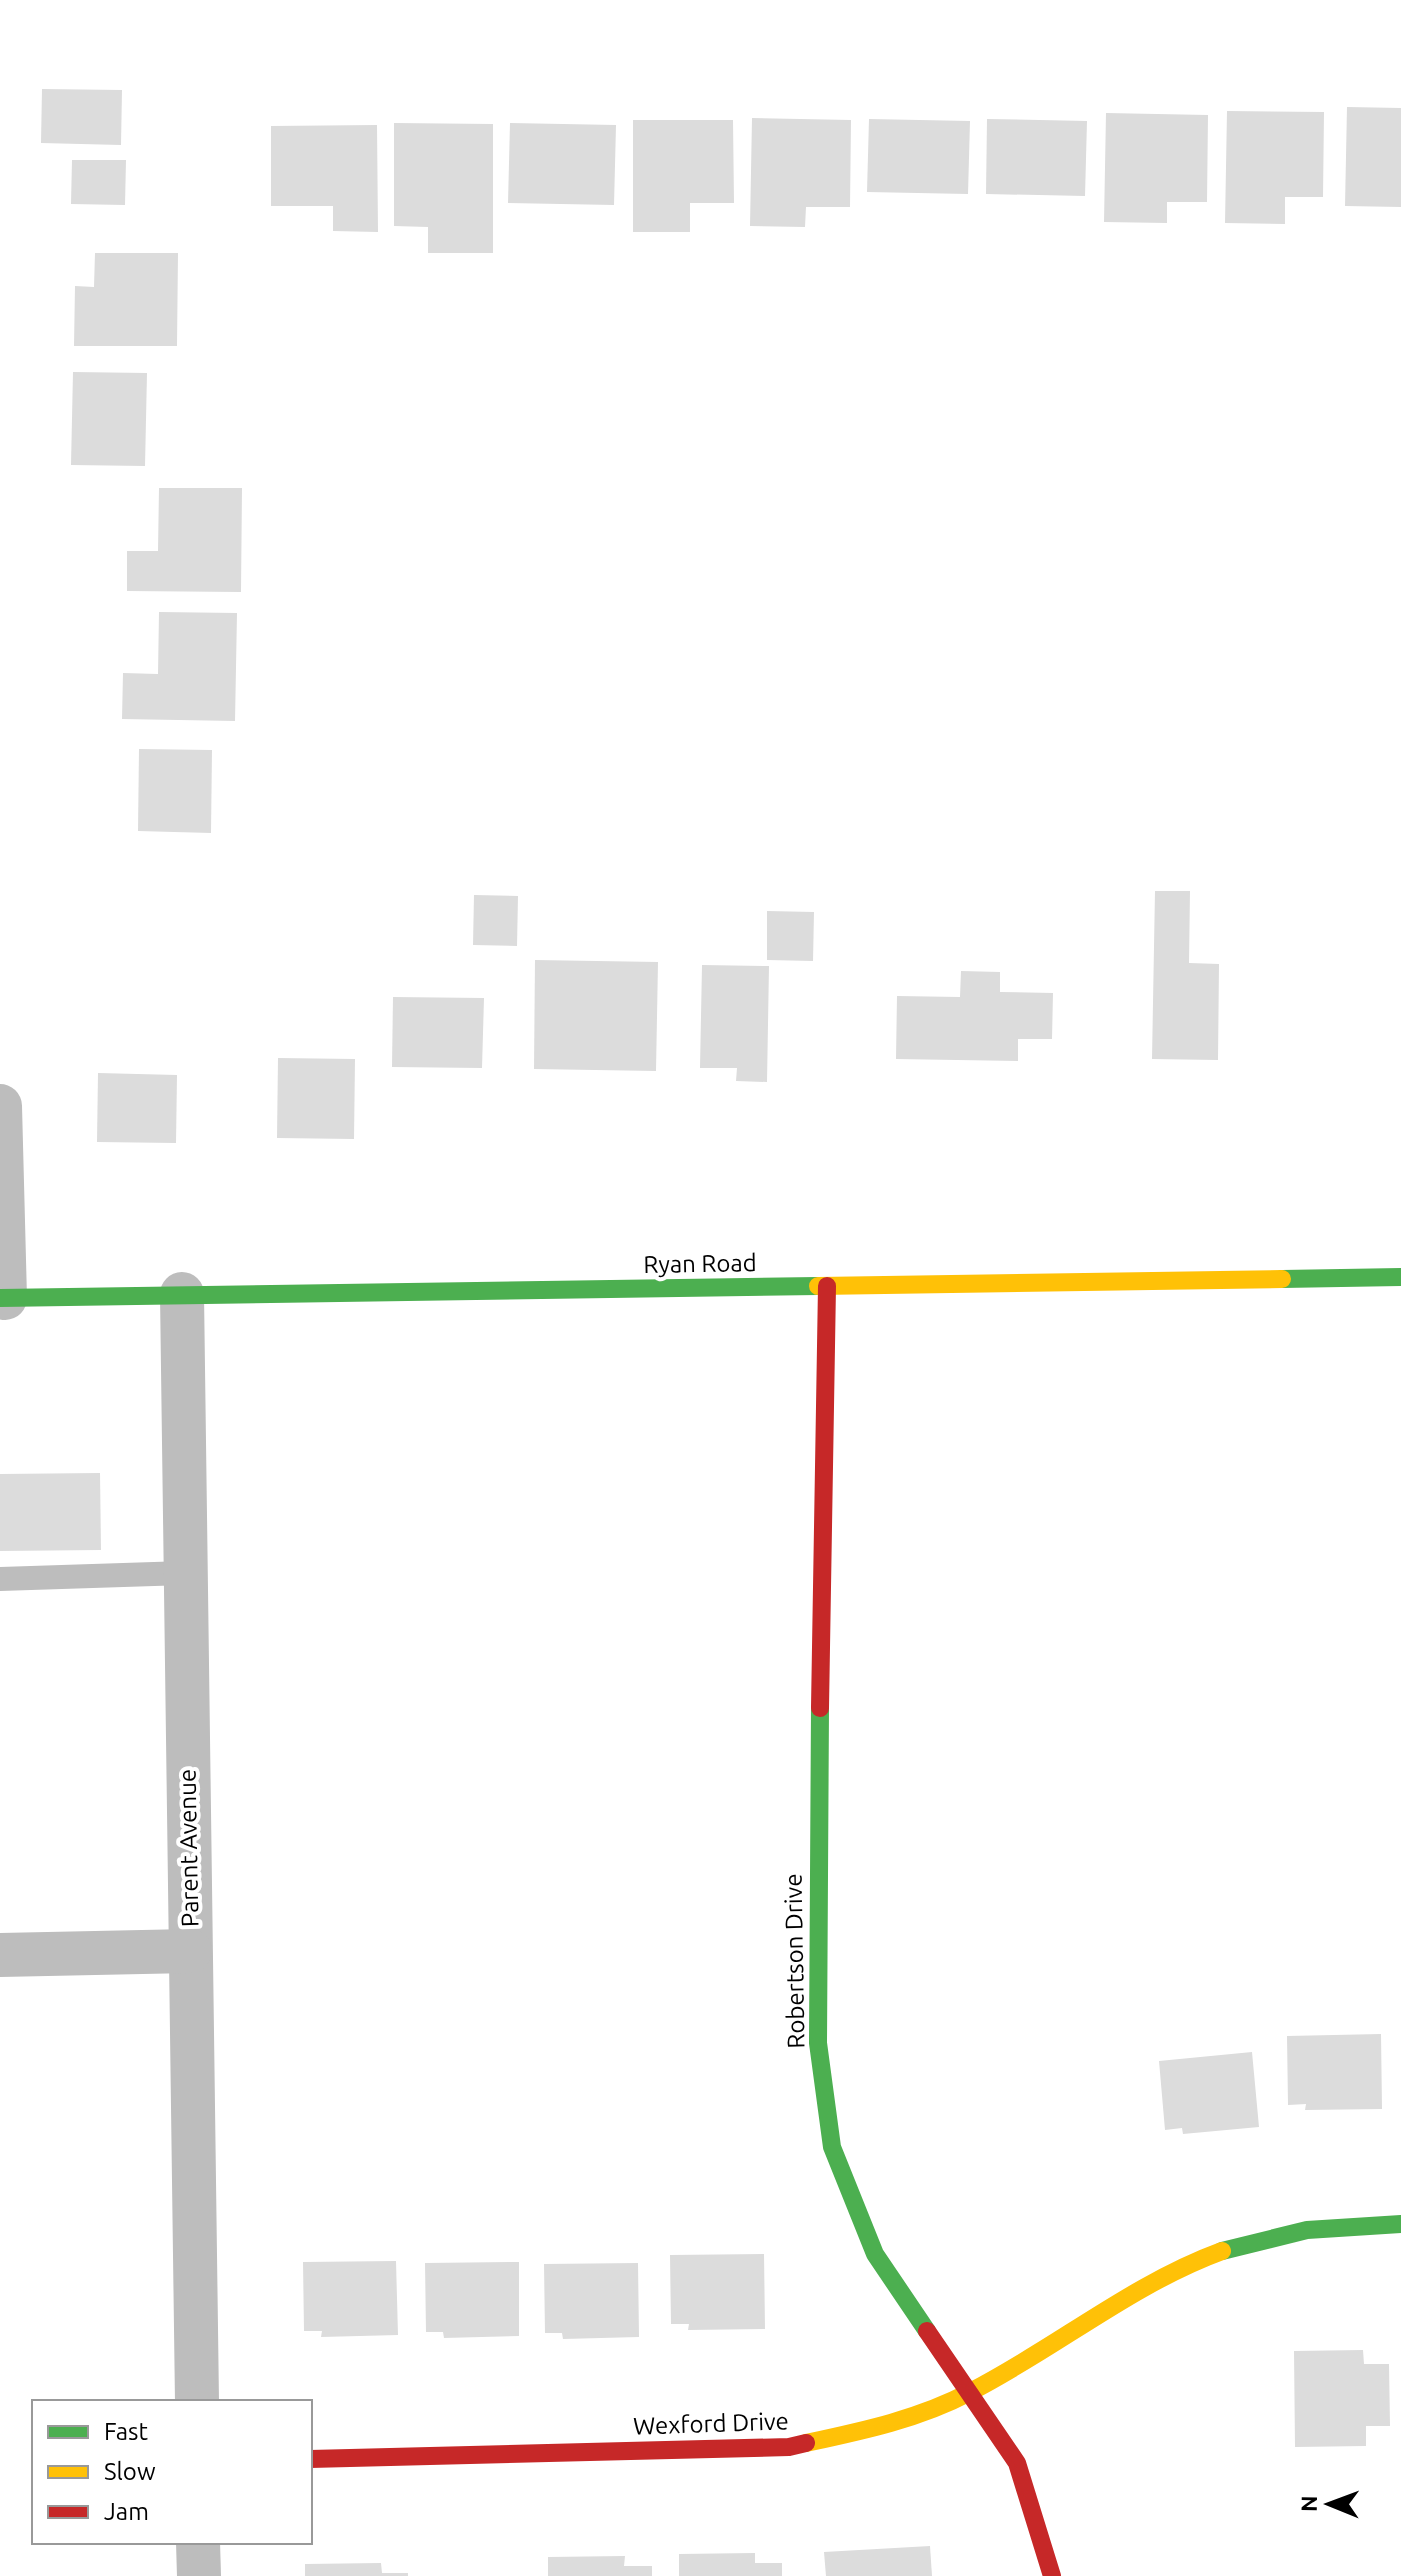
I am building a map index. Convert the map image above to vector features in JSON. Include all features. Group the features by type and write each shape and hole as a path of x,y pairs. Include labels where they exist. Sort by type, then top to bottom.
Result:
{"street":[{"path":"0,1106 2,1298"},
{"name":"Ryan Road","path":"2,1298 1401,1277"},
{"name":"Robertson Drive","path":"827,1286 817,1904 818,2043 832,2147 875,2254 967,2394 1017,2463 1052,2576"},
{"name":"Parent Avenue","path":"182,1294 197,2400"},
{"path":"0,1955 190,1951"},
{"name":"Wexford Drive","path":"312,2459 789,2447 864,2431 967,2394 1141,2289 1219,2251 1302,2230 1401,2224"},
{"path":"198,2544 199,2576"}],"lane":[{"path":"0,1579 185,1573"}],"building":[{"path":"42,89 122,90 121,145 41,143"},
{"path":"1347,107 1401,108 1401,207 1345,206"},
{"path":"1227,111 1324,112 1323,197 1285,197 1285,224 1225,223"},
{"path":"1106,113 1208,115 1207,202 1167,202 1167,223 1104,222"},
{"path":"752,118 851,120 850,207 806,207 805,227 750,226"},
{"path":"869,119 970,121 968,194 867,192"},
{"path":"987,119 1087,121 1085,196 986,194"},
{"path":"633,120 733,120 734,203 690,203 690,232 633,232"},
{"path":"394,123 493,124 493,253 428,253 428,227 394,226"},
{"path":"510,123 616,125 614,205 508,203"},
{"path":"377,125 378,232 333,231 333,206 271,206 271,126"},
{"path":"72,160 126,160 125,205 71,204"},
{"path":"95,253 178,253 177,346 74,346 75,286 94,287"},
{"path":"73,372 147,373 145,466 71,465"},
{"path":"159,488 242,488 241,592 127,591 127,551 158,551"},
{"path":"159,612 237,613 235,721 122,719 123,673 158,674"},
{"path":"139,749 212,750 211,833 138,831"},
{"path":"1155,891 1190,891 1189,963 1219,964 1218,1060 1152,1059"},
{"path":"474,895 518,896 517,946 473,945"},
{"path":"767,911 814,912 813,961 767,960"},
{"path":"535,960 658,962 656,1071 534,1069"},
{"path":"702,965 769,966 767,1082 736,1081 737,1068 700,1068"},
{"path":"961,971 1000,972 1000,992 1053,993 1052,1039 1018,1039 1018,1061 896,1059 897,996 960,997"},
{"path":"393,997 484,998 482,1068 392,1067"},
{"path":"278,1058 355,1059 354,1139 277,1138"},
{"path":"98,1073 177,1075 176,1143 97,1142"},
{"path":"100,1473 101,1550 0,1551 0,1474"},
{"path":"1381,2034 1382,2109 1305,2110 1306,2104 1288,2105 1287,2036"},
{"path":"1252,2052 1259,2127 1183,2134 1182,2128 1165,2130 1159,2061"},
{"path":"764,2254 765,2329 688,2330 689,2324 671,2324 670,2255"},
{"path":"396,2261 398,2335 321,2337 322,2331 304,2331 303,2262"},
{"path":"519,2262 519,2336 444,2338 443,2332 426,2332 425,2263"},
{"path":"638,2263 639,2337 563,2339 562,2333 545,2333 544,2264"},
{"path":"1363,2350 1364,2364 1389,2364 1390,2426 1366,2426 1366,2446 1295,2447 1294,2351"},
{"path":"930,2546 932,2576 826,2576 824,2552"},
{"path":"755,2553 755,2563 782,2563 782,2576 679,2576 679,2554"},
{"path":"625,2556 624,2566 652,2566 652,2576 548,2576 548,2557"},
{"path":"381,2563 382,2573 408,2573 408,2576 305,2576 305,2564"}],"traffic: fast":[{"path":"1282,1279 1401,1277"},
{"path":"0,1298 818,1286"},
{"path":"820,1708 818,2043 832,2147 875,2254 927,2331"},
{"path":"1222,2251 1307,2230 1401,2224"}],"traffic: slow":[{"path":"818,1286 1282,1279"},
{"path":"806,2443 890,2423 951,2401 1002,2375 1157,2281 1222,2251"}],"traffic: jam":[{"path":"820,1708 827,1286"},
{"path":"927,2331 1017,2463 1052,2576"},
{"path":"312,2459 789,2447 806,2443"}]}
